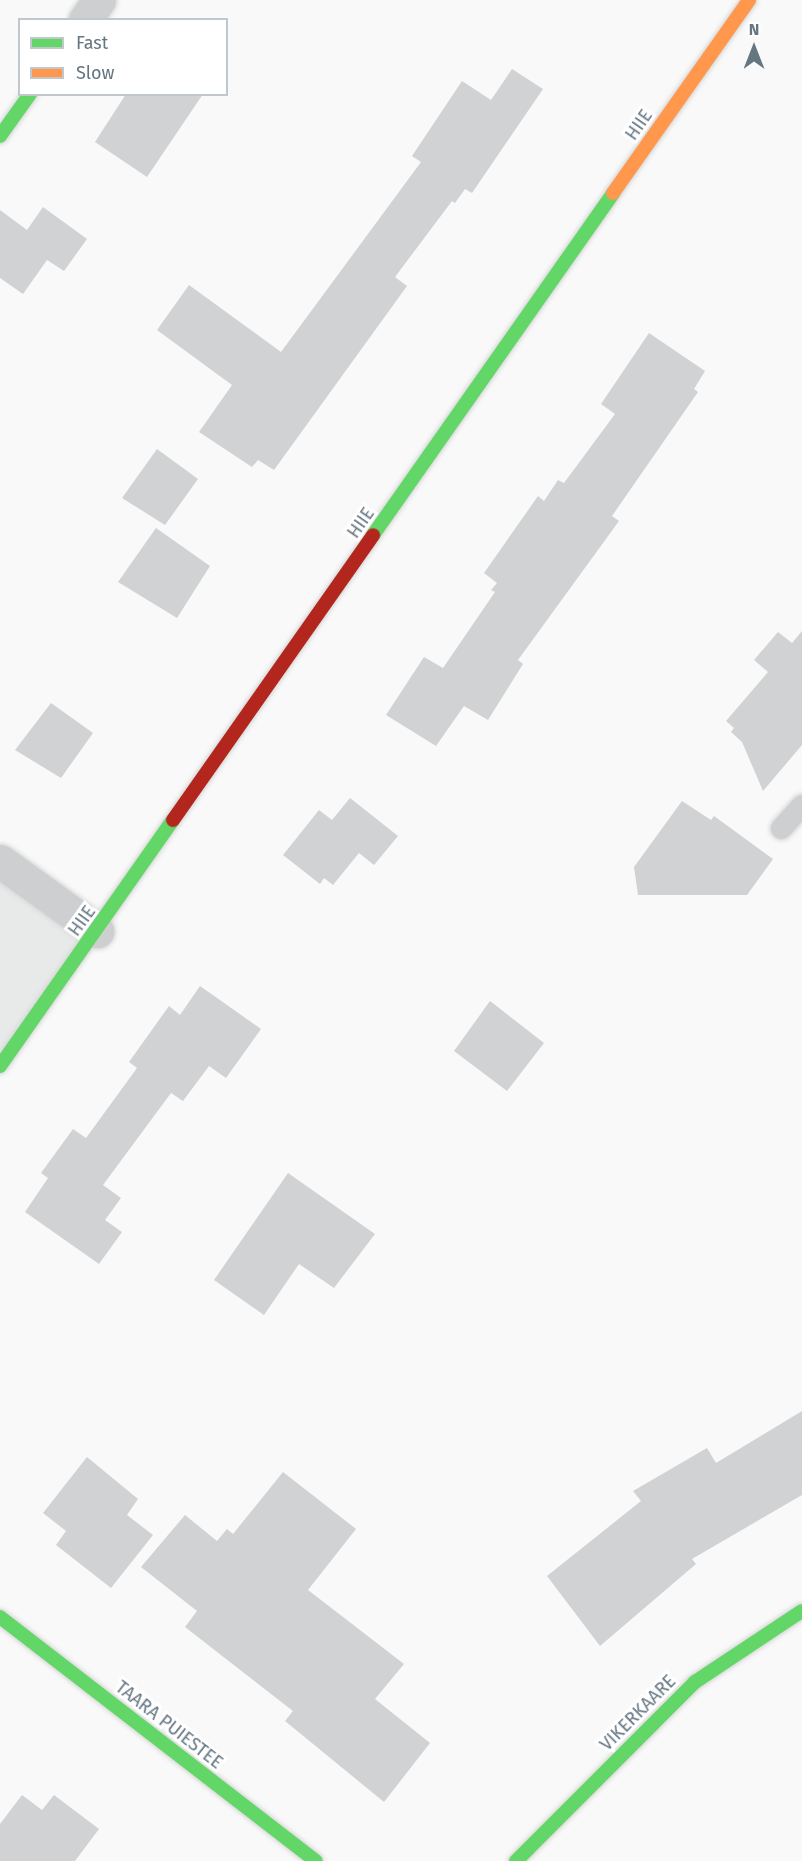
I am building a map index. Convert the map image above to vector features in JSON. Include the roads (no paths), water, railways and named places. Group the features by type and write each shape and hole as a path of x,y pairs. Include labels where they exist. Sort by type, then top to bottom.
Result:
{"street":[{"path":"86,18 99,0"},
{"name":"HIIE","path":"0,1065 97,931 749,0"},
{"path":"0,135 29,96"},
{"path":"0,861 97,931"},
{"name":"VIKERKAARE","path":"516,1861 695,1682 802,1611"},
{"name":"TAARA PUIESTEE","path":"0,1617 316,1861"}],"lane":[{"path":"782,828 802,805"}]}
